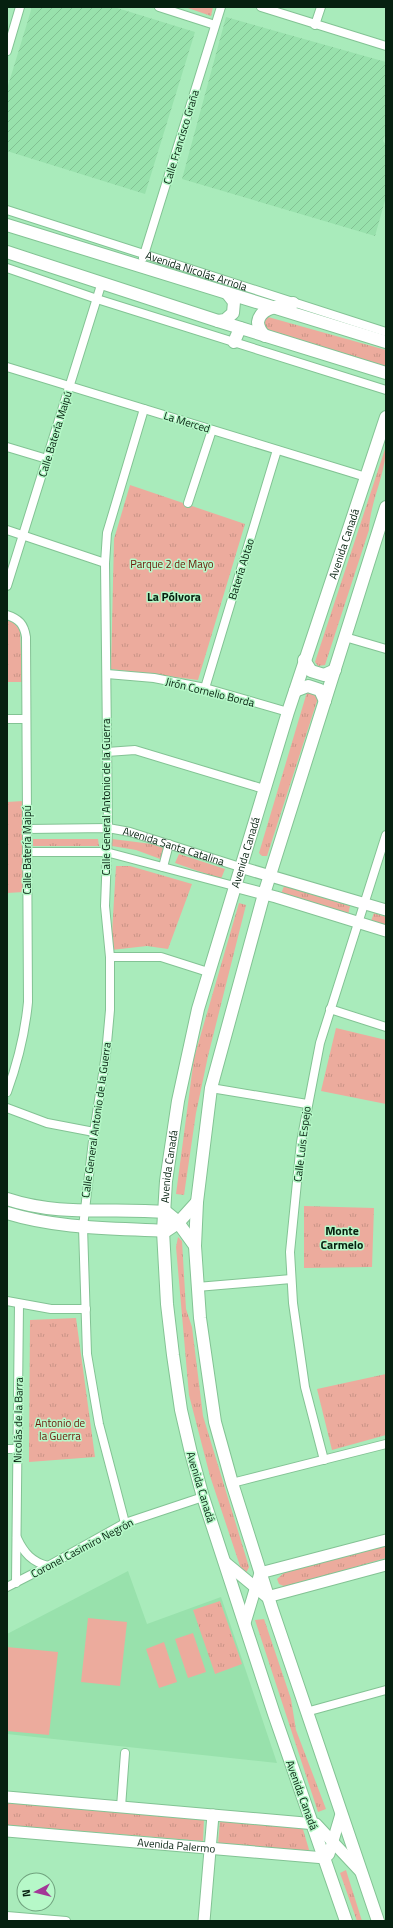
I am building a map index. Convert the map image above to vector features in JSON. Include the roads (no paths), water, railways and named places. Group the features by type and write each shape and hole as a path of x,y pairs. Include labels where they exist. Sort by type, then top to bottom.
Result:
{"main road":[{"name":"Avenida Nicolás Arriola","path":"7,225 386,342"},
{"path":"7,252 218,321 386,373"},
{"path":"218,321 225,320 233,312 234,302 227,293"},
{"path":"265,336 260,331 259,320 264,311 293,303"},
{"path":"234,342 240,328"},
{"name":"Avenida Canadá","path":"346,1921 287,1753 226,1563 203,1497 181,1410 167,1304 163,1231 166,1181 184,1070 208,972 304,660 386,417"},
{"path":"378,1921 268,1597 232,1483 215,1422 197,1287 195,1246 197,1202 211,1088 264,894 386,507"},
{"path":"304,660 311,671 324,675 335,670"},
{"path":"295,690 308,686 320,690 325,701"},
{"path":"7,1199 43,1208 84,1212 164,1211 178,1223 195,1246"},
{"path":"7,1214 36,1221 83,1227 163,1231 169,1230 178,1223 197,1202"}],"street":[{"path":"7,51 20,7"},
{"path":"159,7 215,24"},
{"name":"Calle Francisco Graña","path":"141,267 221,7"},
{"path":"261,7 386,46"},
{"path":"315,25 321,7"},
{"name":"Avenida Nicolás Arriola","path":"7,210 386,332"},
{"path":"7,268 97,299 386,390"},
{"name":"Calle Batería Maipú","path":"7,586 102,282"},
{"name":"La Merced","path":"7,367 70,385 366,477"},
{"name":"Calle General Antonio de la Guerra","path":"84,1212 109,1025 110,957 105,906 108,828 105,562 107,533 144,409"},
{"path":"188,503 212,430"},
{"path":"7,447 47,459"},
{"name":"Batería Abtao","path":"205,688 277,450"},
{"path":"7,530 105,562"},
{"name":"Calle Batería Maipú","path":"7,615 20,621 24,626 26,637 28,1002 26,1027 20,1052 7,1092"},
{"path":"345,637 386,649"},
{"name":"Jirón Cornelio Borda","path":"107,674 154,678 205,688 288,712"},
{"path":"7,719 26,719"},
{"path":"106,752 135,750 264,789"},
{"name":"Avenida Santa Catalina","path":"27,830 108,828 130,832 240,867 386,910"},
{"name":"Calle Luis Espejo","path":"324,1460 305,1387 291,1279 290,1252 307,1104 320,1043 386,835"},
{"path":"163,868 169,844"},
{"name":"Avenida Santa Catalina","path":"27,852 106,852 264,894 386,931"},
{"path":"110,957 161,957 208,972"},
{"path":"330,1009 386,1027"},
{"path":"211,1088 307,1104"},
{"path":"7,1108 47,1124 94,1132"},
{"path":"84,1212 83,1227 87,1354 98,1424 125,1522"},
{"path":"197,1287 291,1279"},
{"path":"7,1300 19,1304 51,1309 86,1309"},
{"name":"Nicolás de la Barra","path":"16,1583 19,1304"},
{"path":"232,1483 386,1444"},
{"path":"7,1449 17,1449"},
{"name":"Coronel Casimiro Negrón","path":"7,1587 48,1566 125,1522 203,1497"},
{"path":"16,1535 28,1556 34,1561 48,1566"},
{"path":"245,1623 259,1575 261,1573 386,1540"},
{"path":"226,1563 268,1597 386,1565"},
{"path":"306,1712 386,1690"},
{"path":"121,1807 125,1753"},
{"path":"7,1797 312,1823 319,1826 360,1871"},
{"path":"325,1858 329,1854 341,1814"},
{"path":"204,1921 213,1815"},
{"name":"Avenida Palermo","path":"7,1831 325,1858"},
{"path":"7,1916 66,1921"}],"district":[{"name":"La Pólvora","path":"174,596"},
{"name":"Monte Carmelo","path":"342,1237"}],"park label":[{"name":"Parque 2 de Mayo","path":"172,564"},
{"name":"Antonio de la Guerra","path":"60,1429"}]}
